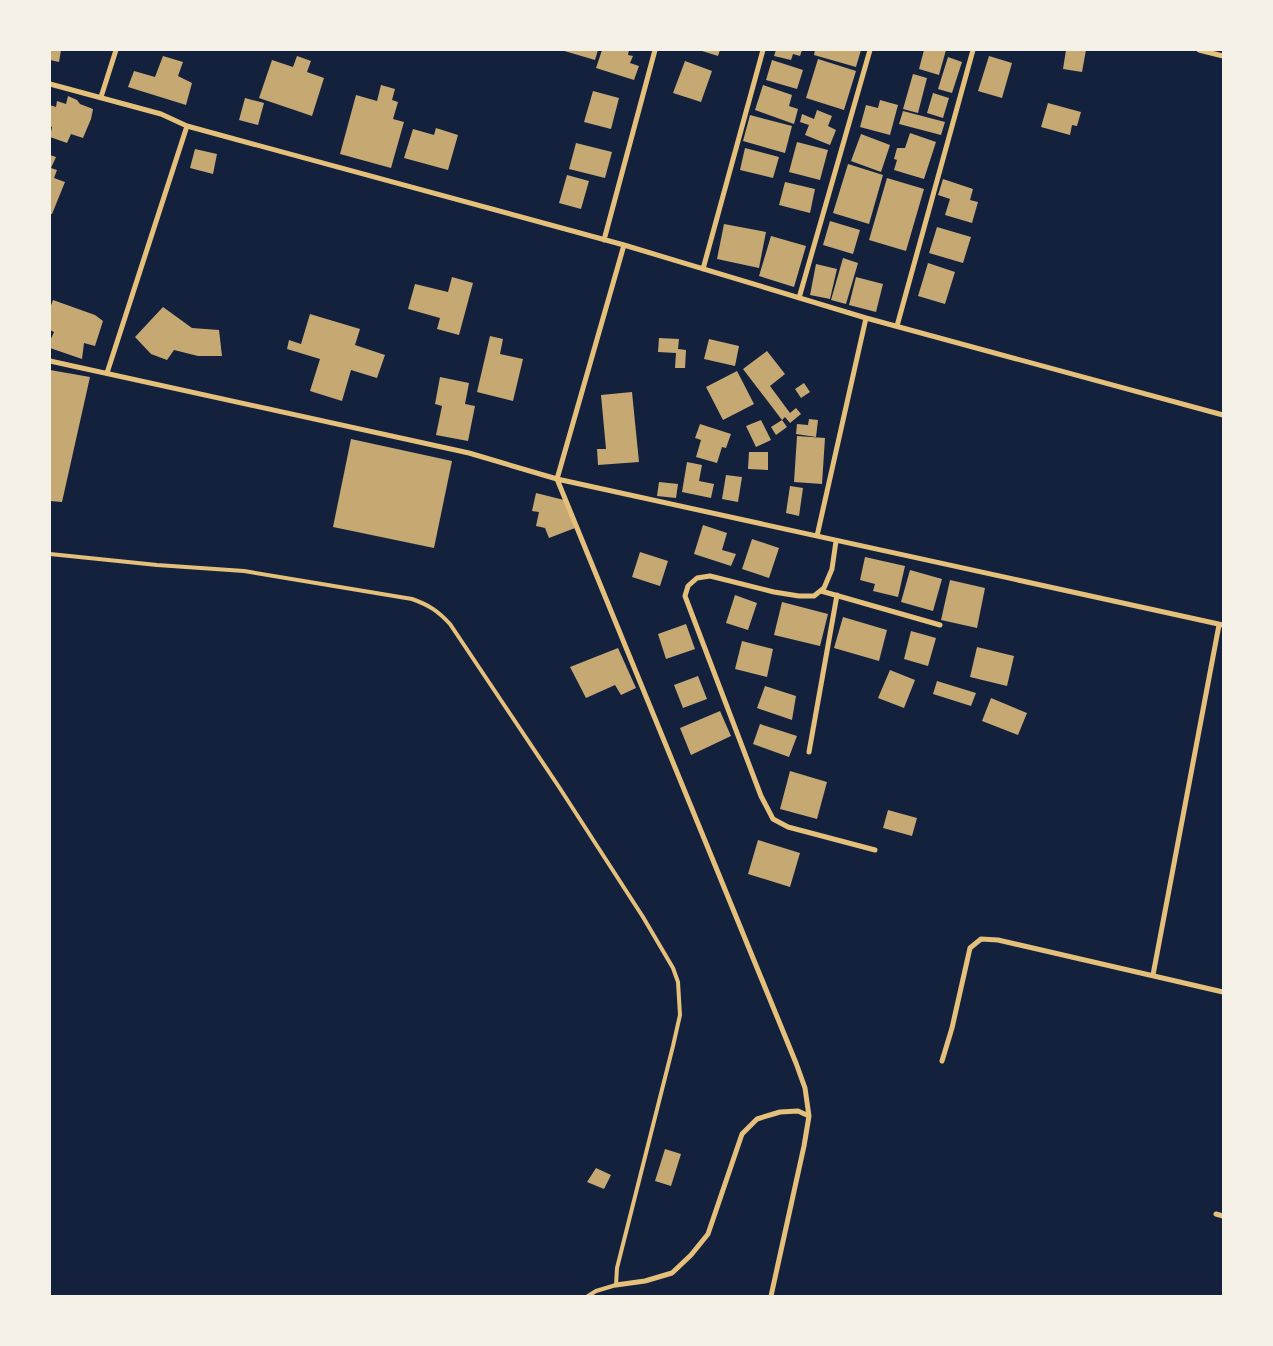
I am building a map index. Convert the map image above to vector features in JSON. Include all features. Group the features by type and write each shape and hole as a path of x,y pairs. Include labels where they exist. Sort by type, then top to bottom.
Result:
{"street":[{"path":"101,97 116,50"},
{"path":"604,240 655,50"},
{"path":"702,269 763,50"},
{"path":"799,298 870,50"},
{"path":"897,326 973,50"},
{"path":"1199,50 1223,56"},
{"path":"50,84 161,114 187,126 604,240 866,318 1223,415"},
{"path":"107,373 187,126"},
{"path":"624,246 557,479 805,1088 809,1116 771,1296"},
{"path":"817,536 866,318"},
{"path":"50,361 468,454 557,479 1221,625 1153,975"},
{"path":"836,541 832,569 824,588 814,596 774,592 710,576 697,578 688,586 685,596 761,796 773,818 788,827 875,850"},
{"path":"821,591 940,624"},
{"path":"809,752 837,595"},
{"path":"942,1061 952,1028 970,948 981,939 998,940 1223,992"},
{"path":"616,1286 645,1281 672,1273 691,1255 708,1234 742,1134 757,1119 780,1112 798,1111 809,1116"},
{"path":"1216,1214 1223,1216"}],"lane":[{"path":"50,554 157,565 244,571 412,599 426,604 439,612 450,624 549,771 638,909 673,968 678,982 680,1015 648,1150 617,1268 616,1286 596,1291 588,1296"}],"building":[{"path":"50,50 61,50 59,62 50,60"},
{"path":"561,50 598,50 595,60"},
{"path":"602,50 629,50 628,55 633,56 630,63 639,66 634,80 596,68"},
{"path":"699,50 720,50 718,56"},
{"path":"776,50 802,50 800,56 793,54 791,60 774,56"},
{"path":"815,50 861,50 856,67 814,55"},
{"path":"924,50 946,50 939,75 919,69"},
{"path":"1066,50 1086,50 1082,72 1063,69"},
{"path":"163,56 183,62 178,76 192,83 186,105 128,87 134,71 155,77"},
{"path":"297,56 311,61 307,72 324,78 312,116 259,98 272,60 293,67"},
{"path":"989,56 1012,63 1002,98 978,91"},
{"path":"948,57 962,62 952,93 938,89"},
{"path":"818,59 856,71 844,110 806,98"},
{"path":"772,60 803,70 797,89 766,80"},
{"path":"685,61 712,71 701,102 673,93"},
{"path":"913,74 927,78 918,113 903,109"},
{"path":"381,85 395,89 392,100 398,102 393,119 404,122 391,168 340,154 356,95 377,101"},
{"path":"763,85 792,95 789,106 798,109 794,124 755,110"},
{"path":"593,91 619,98 611,129 584,122"},
{"path":"933,93 949,98 943,118 927,113"},
{"path":"68,96 77,100 80,104 93,109 83,138 71,134 67,143 50,137 52,127 50,126 50,105 56,107 57,101 66,104"},
{"path":"245,98 264,103 258,125 239,120"},
{"path":"880,100 898,105 890,135 860,127 866,105 878,108"},
{"path":"1048,103 1081,112 1077,126 1072,125 1070,135 1041,127"},
{"path":"817,110 832,116 828,126 836,130 830,145 805,135 809,125 800,122 802,114 814,119"},
{"path":"903,111 945,122 941,135 899,124"},
{"path":"750,115 792,126 785,153 743,141"},
{"path":"436,128 458,135 448,170 404,158 413,129 434,135"},
{"path":"910,133 936,142 924,179 894,170 897,160 894,159 897,148 905,148"},
{"path":"861,134 890,145 881,172 851,161"},
{"path":"797,142 828,150 820,180 789,172"},
{"path":"576,143 612,152 605,178 569,169"},
{"path":"745,148 779,157 773,178 740,170"},
{"path":"195,149 217,154 213,174 190,168"},
{"path":"50,155 56,157 51,168 57,170 54,178 65,182 52,214 50,214"},
{"path":"848,164 883,175 869,224 833,213"},
{"path":"567,175 589,181 581,209 559,203"},
{"path":"887,178 924,189 906,251 869,240"},
{"path":"943,179 973,189 970,200 978,202 972,223 945,215 950,199 938,195"},
{"path":"785,182 815,189 810,213 779,205"},
{"path":"830,221 860,230 853,254 823,245"},
{"path":"724,224 766,232 759,268 717,259"},
{"path":"937,227 971,237 963,263 929,253"},
{"path":"771,236 806,246 794,287 759,276"},
{"path":"843,258 858,263 846,304 831,300"},
{"path":"928,263 955,272 945,304 918,296"},
{"path":"816,264 837,269 830,299 810,295"},
{"path":"452,277 473,283 459,335 437,329 440,318 408,309 415,284 448,292"},
{"path":"856,277 883,284 876,312 849,305"},
{"path":"53,300 95,315 103,321 95,346 84,343 82,359 50,348 50,341 54,332 50,330 50,308"},
{"path":"163,307 192,328 219,330 222,356 198,356 174,350 167,360 151,354 135,337"},
{"path":"310,314 360,329 355,345 385,355 377,378 351,370 342,401 310,391 320,359 287,349 289,340 301,344"},
{"path":"490,336 503,339 500,354 523,359 513,401 477,392"},
{"path":"659,338 679,339 678,349 686,350 685,368 675,368 676,353 658,352"},
{"path":"709,339 739,346 735,366 704,359"},
{"path":"767,351 785,374 770,386 790,413 796,408 801,414 790,423 785,417 782,420 743,369"},
{"path":"50,370 90,377 62,502 50,501"},
{"path":"737,371 754,404 723,420 706,387"},
{"path":"440,377 469,383 465,404 475,406 468,441 436,435 442,406 435,404"},
{"path":"804,383 810,392 801,398 795,389"},
{"path":"632,392 639,462 598,465 597,449 606,449 601,395"},
{"path":"809,419 818,420 816,437 796,434 797,424 808,425"},
{"path":"761,420 771,440 756,447 746,426"},
{"path":"782,420 787,427 776,435 771,427"},
{"path":"700,424 731,434 726,448 722,447 717,463 696,457 701,440 695,438"},
{"path":"797,436 825,438 822,484 794,482"},
{"path":"351,439 452,461 434,548 333,527"},
{"path":"749,452 768,452 768,470 748,469"},
{"path":"687,462 702,465 699,481 714,484 711,498 682,492"},
{"path":"726,475 742,477 738,502 722,499"},
{"path":"659,482 678,484 676,498 657,496"},
{"path":"790,486 803,488 799,516 786,513"},
{"path":"536,493 564,500 575,528 549,538 545,528 536,526 539,512 532,511"},
{"path":"703,525 727,533 722,550 736,554 731,566 694,554"},
{"path":"752,539 779,548 769,578 742,569"},
{"path":"640,552 668,561 660,586 632,577"},
{"path":"865,557 905,566 898,597 873,591 875,584 860,580"},
{"path":"910,570 942,579 933,611 901,602"},
{"path":"950,580 985,588 977,628 941,620"},
{"path":"735,595 757,603 748,630 726,623"},
{"path":"782,602 828,614 820,646 774,635"},
{"path":"843,617 887,630 879,661 834,648"},
{"path":"686,624 695,649 666,659 658,634"},
{"path":"911,631 936,638 928,666 904,659"},
{"path":"742,641 773,649 767,677 735,669"},
{"path":"977,647 1014,656 1007,686 970,677"},
{"path":"618,648 636,688 621,695 615,685 586,698 570,667"},
{"path":"890,670 915,680 904,708 878,698"},
{"path":"698,676 707,699 683,708 674,685"},
{"path":"937,681 976,693 971,706 933,694"},
{"path":"765,686 796,696 792,720 757,708"},
{"path":"991,698 1027,713 1018,735 982,721"},
{"path":"720,711 731,736 691,755 680,728"},
{"path":"760,724 797,736 789,757 753,744"},
{"path":"790,771 827,782 817,819 780,809"},
{"path":"888,810 917,818 912,836 883,828"},
{"path":"758,840 800,853 790,887 748,874"},
{"path":"665,1149 681,1154 671,1186 655,1181"},
{"path":"596,1168 611,1175 604,1189 587,1182"}]}
